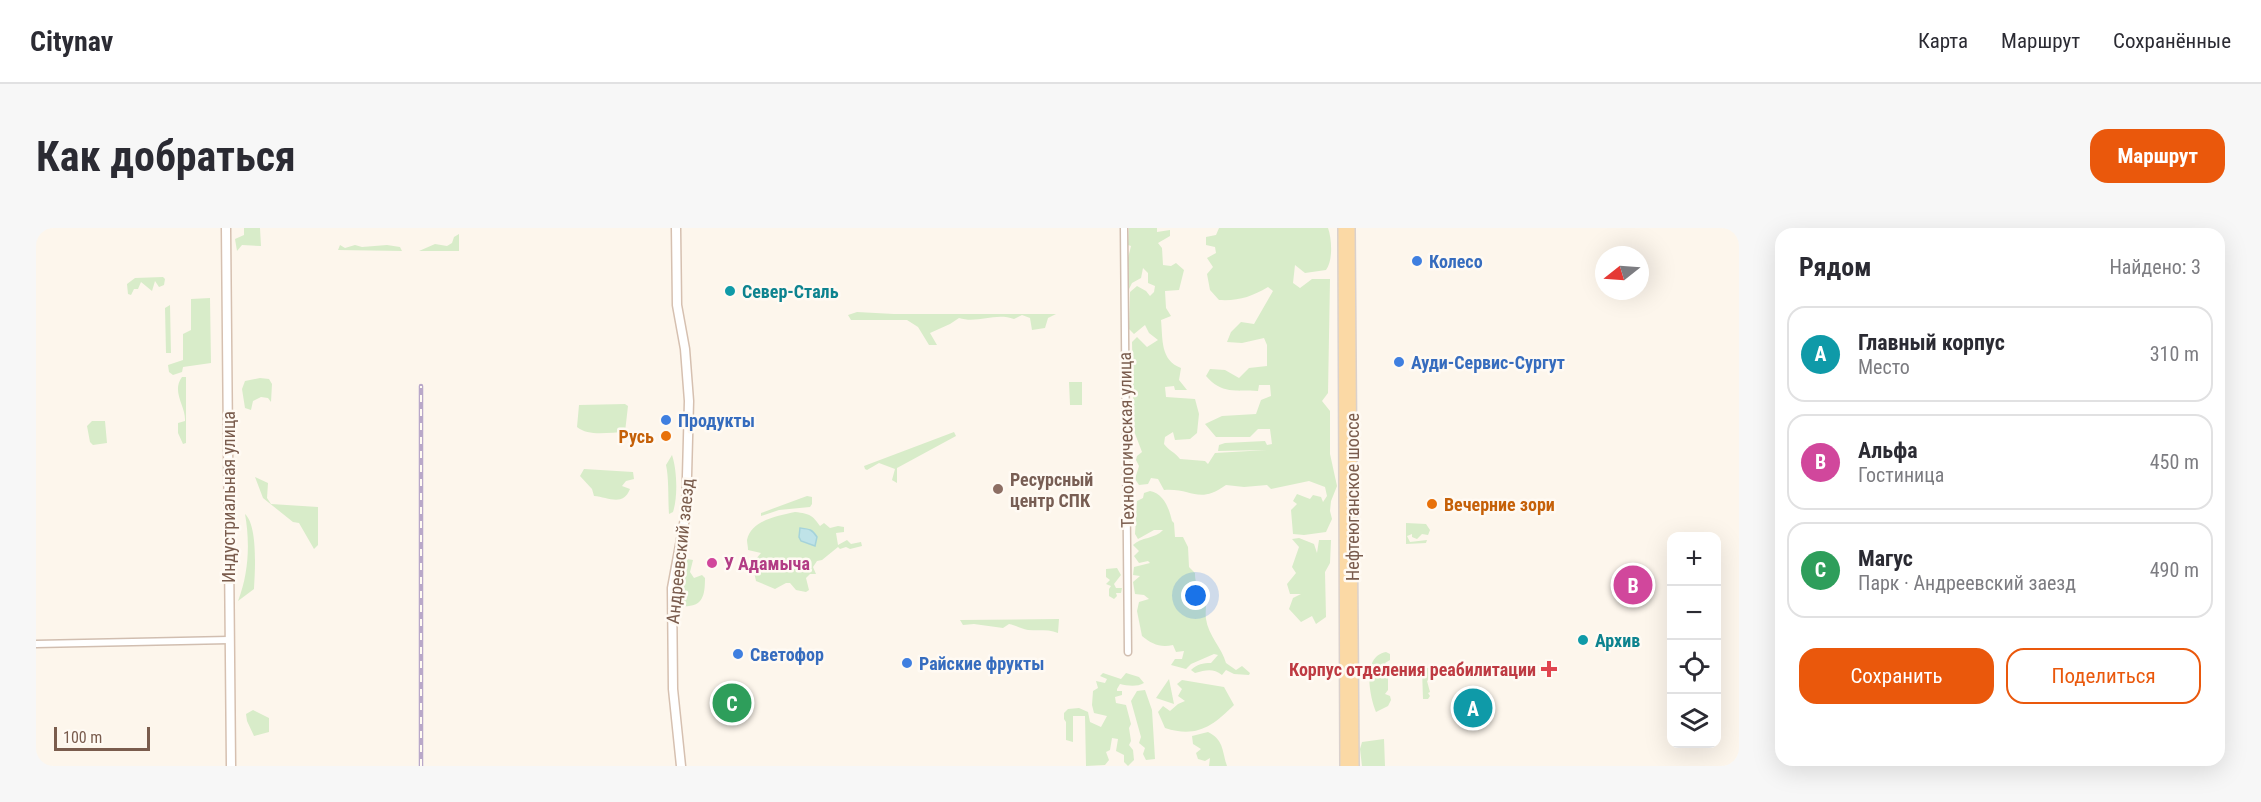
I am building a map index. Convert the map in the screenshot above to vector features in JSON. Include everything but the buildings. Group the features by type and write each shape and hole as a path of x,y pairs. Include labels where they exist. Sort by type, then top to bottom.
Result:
{"main road":[{"name":"Нефтеюганское шоссе","path":"1343,228 1345,766"},
{"name":"Нефтеюганское шоссе","path":"1350,228 1354,766"}],"street":[{"name":"Индустриальная улица","path":"226,228 231,766"},
{"name":"Андреевский заезд","path":"676,228 677,305 685,349 688,395 686,513 672,588 673,677 681,766"},
{"name":"Технологическая улица","path":"1124,228 1128,652"},
{"path":"36,644 229,640"}],"green space":[{"path":"244,228 260,228 261,246 242,245 237,251 235,239 244,235"},
{"path":"1129,228 1157,228 1157,232 1170,230 1170,236 1158,243 1162,248 1163,265 1171,266 1176,263 1184,270 1179,290 1165,291 1166,308 1171,316 1161,320 1166,354 1169,360 1181,368 1179,380 1187,390 1175,390 1174,386 1165,387 1166,397 1195,399 1199,414 1197,433 1190,439 1175,440 1173,432 1165,437 1164,444 1180,459 1205,461 1208,464 1215,453 1267,450 1218,451 1219,445 1225,443 1265,441 1267,445 1272,444 1270,429 1258,429 1250,437 1216,437 1205,424 1222,416 1256,414 1261,400 1271,396 1270,385 1259,385 1258,391 1229,390 1217,386 1206,376 1210,369 1225,370 1239,378 1249,368 1267,366 1267,345 1264,338 1242,343 1227,342 1231,332 1241,322 1254,324 1273,291 1268,287 1245,298 1219,300 1210,290 1207,274 1213,267 1207,258 1216,253 1215,247 1206,245 1206,237 1216,235 1219,228 1328,228 1331,250 1326,270 1305,273 1295,265 1293,283 1300,288 1312,279 1330,279 1328,393 1322,401 1330,411 1330,454 1337,486 1331,501 1332,519 1326,532 1293,534 1291,510 1297,504 1293,501 1297,494 1310,499 1313,495 1321,497 1323,502 1327,496 1325,487 1309,481 1271,489 1267,485 1244,487 1226,485 1202,495 1164,490 1158,479 1151,478 1148,484 1139,485 1135,479 1139,466 1137,456 1142,452 1134,431 1132,342 1137,337 1147,347 1158,340 1149,333 1145,325 1134,334 1129,329 1130,292 1137,286 1150,296 1155,286 1148,283 1148,273 1143,268 1141,278 1132,283 1129,289 1128,258 1131,246 1128,245"},
{"path":"459,234 459,251 419,251 435,244 447,246"},
{"path":"340,245 345,248 355,245 362,247 387,245 400,247 402,251 338,250"},
{"path":"163,277 164,285 159,287 155,281 152,291 141,282 138,289 134,289 131,295 128,294 127,284 135,278"},
{"path":"210,298 211,363 183,367 182,372 173,375 169,372 168,365 183,360 183,334 191,330 191,299"},
{"path":"170,305 171,353 166,353 165,308"},
{"path":"857,312 1056,314 1048,318 1045,328 1032,330 1030,318 1022,315 1014,319 1007,317 973,320 959,318 930,333 937,345 929,345 918,327 907,320 851,320 848,315"},
{"path":"182,377 186,377 186,443 183,444 178,433 178,423 185,421 178,394"},
{"path":"269,379 272,384 271,402 268,398 261,397 253,401 251,410 245,408 242,389 245,381"},
{"path":"1069,382 1082,382 1082,405 1070,405"},
{"path":"625,404 628,406 625,432 594,433 577,427 579,405"},
{"path":"92,421 105,421 107,443 93,445 90,442 87,426"},
{"path":"954,432 956,436 897,468 897,483 892,480 895,469 879,463 865,469 864,466"},
{"path":"672,455 676,491 675,506 673,512 669,514 666,465"},
{"path":"584,469 633,472 634,479 626,481 622,486 630,489 623,498 615,500 594,496 592,489 580,476"},
{"path":"255,477 268,483 267,498 271,504 318,507 318,545 314,549 299,523 293,522 263,498"},
{"path":"1150,491 1159,495 1165,502 1174,523 1175,537 1183,537 1188,547 1189,567 1195,573 1197,585 1205,599 1207,625 1226,663 1236,670 1242,666 1250,673 1249,675 1234,674 1226,670 1222,675 1212,670 1195,673 1191,670 1200,664 1211,663 1218,655 1214,654 1191,664 1186,669 1171,665 1175,659 1182,659 1184,651 1176,652 1173,645 1156,645 1142,636 1137,611 1139,602 1149,599 1144,595 1135,594 1133,582 1140,576 1133,575 1134,567 1150,563 1148,561 1139,563 1134,556 1139,551 1133,545 1163,530 1154,530 1138,539 1135,534 1137,501 1143,498 1144,493"},
{"path":"807,496 812,497 810,507 779,510 761,516 761,513"},
{"path":"795,512 805,513 815,519 820,526 824,523 830,528 844,527 844,532 836,533 838,545 847,540 851,544 861,542 862,546 850,549 838,547 822,560 817,561 813,567 816,574 810,574 806,578 809,590 806,592 796,590 790,583 775,589 756,581 753,568 757,565 755,560 761,553 748,550 747,540 759,523"},
{"path":"245,514 254,538 254,589 238,601 248,558"},
{"path":"1406,523 1426,524 1430,530 1428,535 1422,534 1417,539 1412,537 1412,534 1407,536 1410,542 1427,540 1426,543 1406,544"},
{"path":"1299,538 1314,544 1317,553 1319,540 1331,540 1330,563 1325,572 1326,617 1316,624 1312,616 1301,622 1289,609 1293,598 1301,594 1290,594 1287,584 1296,573 1292,567 1299,547 1292,539"},
{"path":"687,559 693,560 690,572 694,578 702,575 705,578 704,591 701,600 697,603 679,606 678,586"},
{"path":"1117,568 1121,575 1114,584 1116,588 1122,588 1121,593 1116,593 1117,596 1114,599 1109,596 1111,586 1106,584 1110,580 1106,577 1106,569"},
{"path":"1059,619 1058,633 1028,630 1009,624 1003,628 974,624 963,625 960,620"},
{"path":"1386,652 1390,654 1390,660 1385,663 1390,668 1388,690 1385,694 1390,696 1391,700 1388,706 1376,712 1371,696 1370,668 1378,655"},
{"path":"1440,668 1441,676 1430,678 1427,681 1430,692 1428,699 1423,699 1422,669"},
{"path":"1103,673 1121,679 1126,673 1139,677 1144,683 1132,686 1120,684 1117,691 1122,691 1122,695 1115,697 1116,703 1126,705 1131,724 1129,745 1133,750 1134,760 1128,766 1124,762 1124,755 1116,751 1118,739 1112,738 1110,750 1106,752 1109,760 1105,765 1086,766 1085,716 1073,716 1073,742 1066,740 1064,713 1068,709 1079,708 1088,712 1090,722 1101,727 1107,716 1094,713 1092,705 1093,691 1098,688 1096,681 1105,683 1107,679 1100,676"},
{"path":"1169,679 1174,704 1156,698"},
{"path":"1182,680 1224,687 1234,705 1211,725 1195,731 1176,731 1165,728 1158,712 1163,706 1170,711 1185,701 1178,696 1182,689 1177,684"},
{"path":"1145,690 1152,710 1155,759 1146,760 1143,754 1145,748 1139,743 1141,737 1131,701 1137,691"},
{"path":"253,710 269,718 269,732 254,736 246,714"},
{"path":"1208,732 1220,742 1227,766 1209,766 1210,758 1205,761 1198,759 1196,753 1201,749 1193,744 1192,736"},
{"path":"1384,739 1385,766 1362,766 1360,749 1362,742"}],"water":[{"path":"800,528 810,530 815,534 817,537 815,546 801,541"}],"railway":[{"path":"421,386 421,766"}],"place":[{"name":"Колесо","path":"1417,261"},
{"name":"Север-Сталь","path":"730,291"},
{"name":"Ауди-Сервис-Сургут","path":"1399,362"},
{"name":"Продукты","path":"666,420"},
{"name":"Русь","path":"666,436"},
{"name":"Ресурсный центр СПК","path":"998,489"},
{"name":"Вечерние зори","path":"1432,504"},
{"name":"У Адамыча","path":"712,563"},
{"name":"Альфа","path":"1633,585"},
{"name":"Архив","path":"1583,640"},
{"name":"Светофор","path":"738,654"},
{"name":"Райские фрукты","path":"907,663"},
{"name":"Корпус отделения реабилитации","path":"1549,669"},
{"name":"Магус","path":"732,703"},
{"name":"Главный корпус","path":"1473,708"}]}
